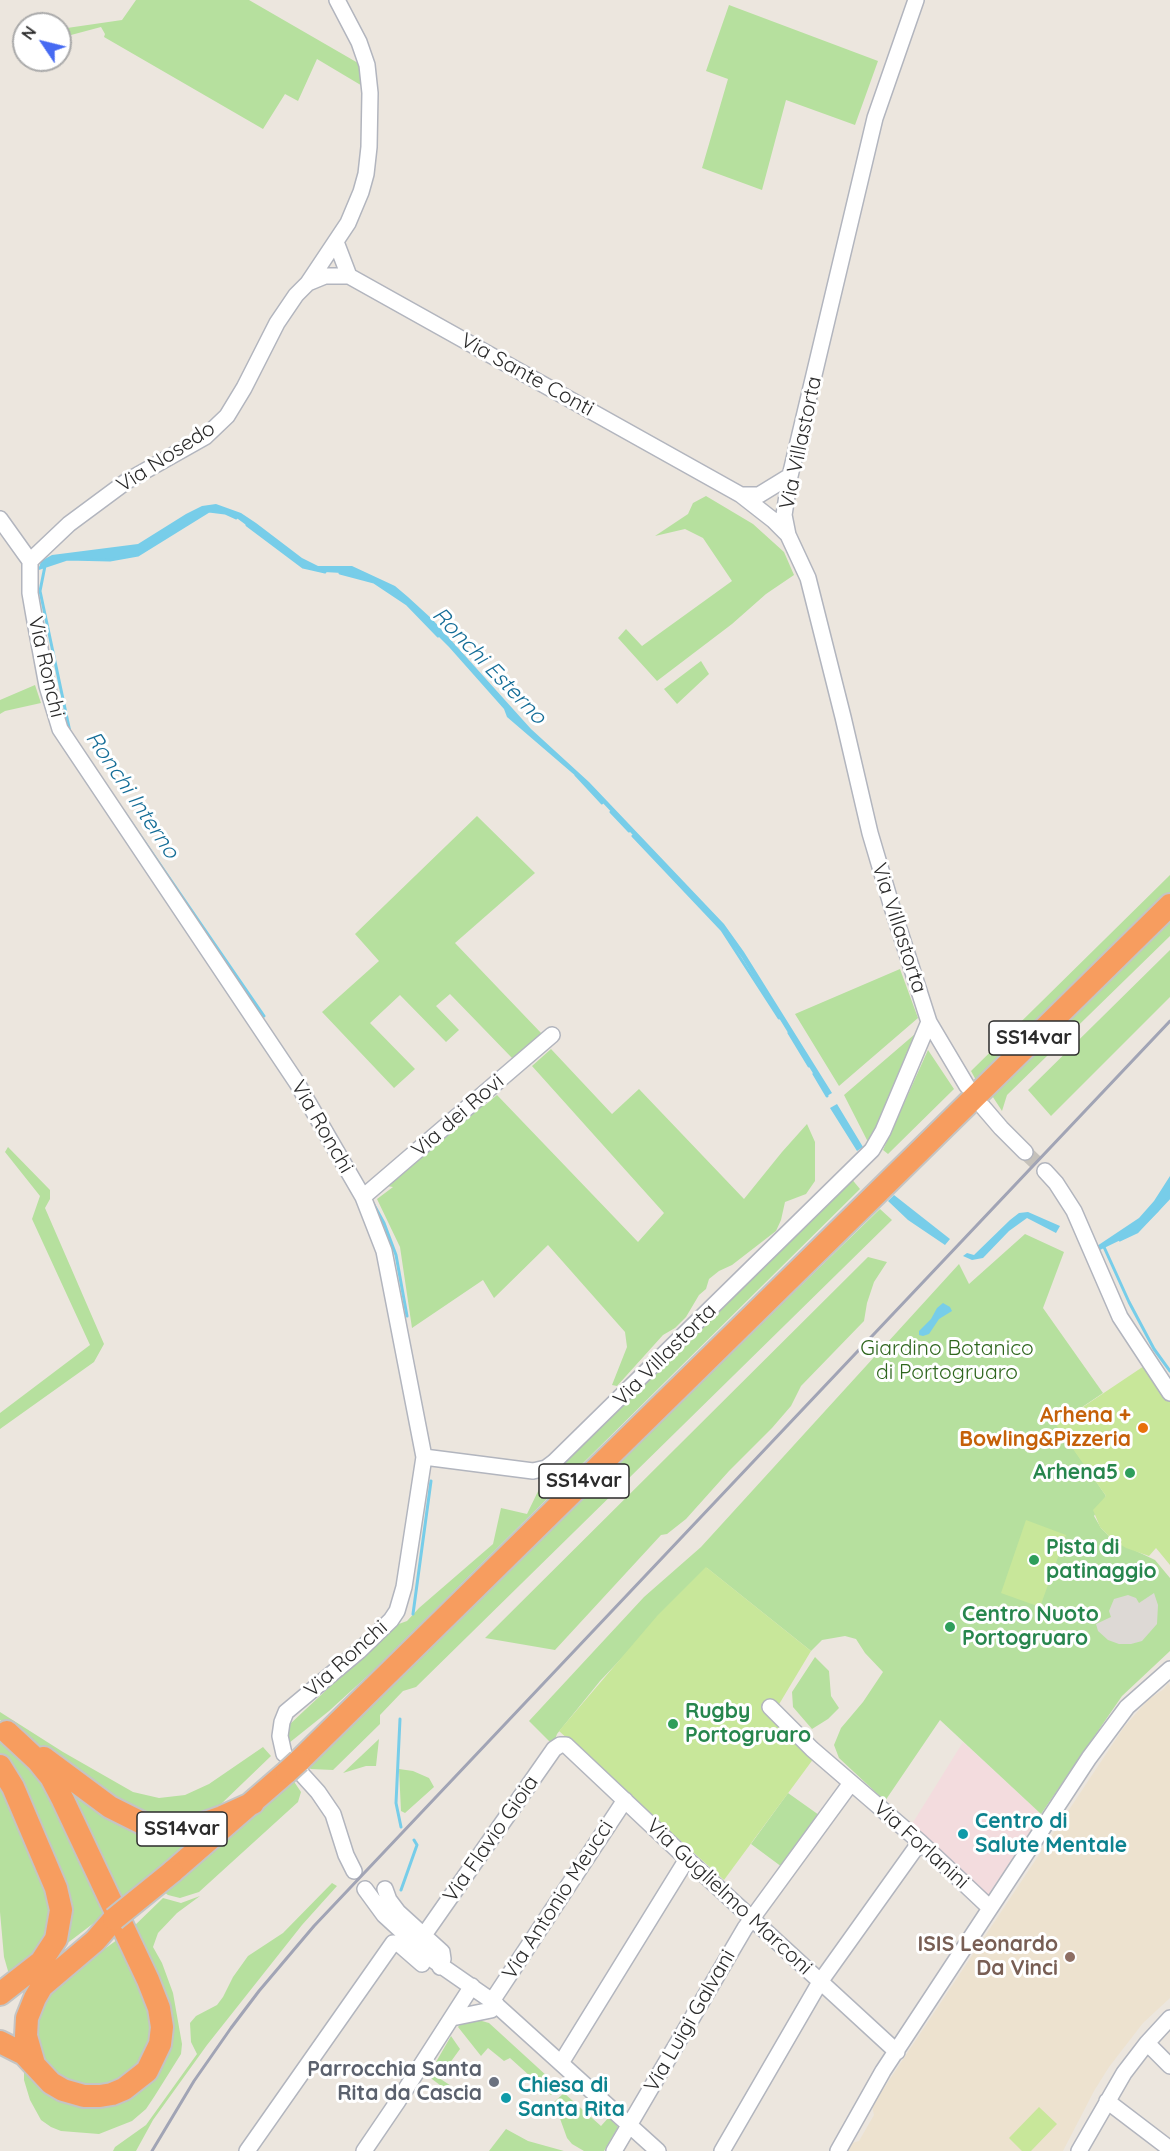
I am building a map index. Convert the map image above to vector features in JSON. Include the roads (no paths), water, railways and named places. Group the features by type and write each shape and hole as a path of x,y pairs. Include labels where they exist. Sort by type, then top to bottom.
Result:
{"highway":[{"name":"SS14var","path":"0,2001 114,1920 253,1803 1170,905"},
{"name":"SS14var","path":"3,1730 110,1807 152,1828 175,1830 191,1827 222,1817 253,1803"},
{"path":"0,2042 24,2054 51,2083 63,2090 84,2096 100,2096 112,2094 136,2081 147,2071 160,2044 162,2027 159,2008 134,1949 51,1778 38,1761 3,1730"},
{"path":"0,1766 13,1787 56,1888 61,1910 56,1939 41,1962 0,1994"},
{"path":"34,2064 26,2036 27,2018 35,1998 42,1986 95,1941 114,1920"}],"street":[{"name":"Via Nosedo","path":"30,569 69,524 127,481 205,437 227,416 277,324 336,242 352,213 366,174 370,93 367,65 359,42 337,0"},
{"name":"Via Villastorta","path":"916,0 875,117 790,476 784,515 788,535 807,578 870,833 929,1022 967,1086"},
{"path":"308,283 325,276 349,276 336,242"},
{"name":"Via Sante Conti","path":"349,276 741,495 773,519 788,535"},
{"path":"741,495 759,495 790,476"},
{"path":"0,519 30,569"},
{"name":"Via Ronchi","path":"30,569 33,616 47,686 60,729 297,1083 363,1197 384,1251 424,1457 404,1587 391,1620 359,1651 286,1712 280,1736 292,1765"},
{"name":"Via Villastorta","path":"424,1457 533,1471 546,1468 554,1462 872,1150 883,1131 929,1022"},
{"name":"Via dei Rovi","path":"363,1197 552,1035"},
{"path":"983,1107 1025,1152"},
{"path":"1045,1179 1056,1183 1074,1211 1120,1317 1170,1393"},
{"path":"838,2151 868,2096 990,1908 1116,1721 1134,1701 1170,1669"},
{"name":"Via Forlanini","path":"770,1707 990,1908"},
{"name":"Via Guglielmo Marconi","path":"560,1745 571,1748 687,1859 897,2052"},
{"name":"Via Flavio Gioia","path":"424,1935 554,1749 560,1745"},
{"path":"292,1765 318,1792 333,1814 346,1855 354,1871"},
{"path":"752,1918 851,1783"},
{"name":"Via Antonio Meucci","path":"494,2003 625,1800"},
{"path":"722,2151 820,1982 920,1842"},
{"path":"561,2063 687,1859"},
{"path":"365,1889 384,1915 440,1967 472,1986 494,2003 658,2151"},
{"path":"385,1889 389,1900 398,1912 442,1952 443,1959 440,1967"},
{"name":"Via Luigi Galvani","path":"614,2151 752,1918"},
{"path":"247,2151 393,1943 397,1943 426,1967 431,1969 440,1967"},
{"path":"364,2151 472,1986"},
{"path":"452,2018 490,2010 494,2003"},
{"path":"1079,2151 1124,2073 1170,2018"},
{"path":"1147,2043 1170,2066"},
{"path":"1107,2101 1170,2149"}],"water":[{"path":"216,504 241,513 302,558 318,566 352,566 395,586 432,619 531,729 589,782 724,924 832,1093 827,1096 742,958 722,930 585,784 507,717 504,709 449,647 407,605 375,582 342,573 303,567 238,519 225,513 209,511 138,555 110,560 67,559 39,568 41,561 52,555 138,544 186,514 202,506"},
{"path":"837,1104 863,1147 857,1151 830,1108"},
{"path":"1170,1176 1170,1197 1158,1212 1137,1232 1100,1250 1097,1246 1139,1218 1154,1201"},
{"path":"894,1195 950,1239 945,1245 908,1220 888,1201"},
{"path":"1028,1212 1060,1226 1056,1233 1027,1218 1009,1231 983,1258 972,1260 963,1256 967,1253 974,1255 1010,1220 1019,1213"},
{"path":"943,1303 952,1311 939,1319 929,1334 919,1335 919,1331"}],"waterway":[{"name":"Ronchi Esterno","path":"34,570 67,559 110,560 138,555 209,511 225,513 236,518"},
{"name":"Ronchi Esterno","path":"247,525 303,567 325,572"},
{"name":"Ronchi Interno","path":"45,566 40,591 70,732"},
{"name":"Ronchi Esterno","path":"340,573 374,582 407,604 438,636"},
{"name":"Ronchi Esterno","path":"576,775 602,803"},
{"name":"Ronchi Interno","path":"124,812 264,1016"},
{"name":"Ronchi Esterno","path":"611,812 629,831"},
{"name":"Ronchi Esterno","path":"633,836 722,930 779,1018"},
{"name":"Ronchi Esterno","path":"789,1033 809,1066"},
{"name":"Ronchi Esterno","path":"814,1074 827,1096"},
{"path":"1120,1240 1137,1232 1170,1197"},
{"name":"Ronchi Interno","path":"373,1203 384,1223 396,1255 407,1316"},
{"name":"Ronchi Esterno","path":"1104,1247 1154,1349 1170,1371"},
{"name":"Ronchi Interno","path":"413,1614 431,1481"},
{"name":"Ronchi Interno","path":"400,1719 396,1803 401,1827"},
{"name":"Ronchi Interno","path":"401,1890 417,1845 414,1840"}],"tunnel":[{"path":"1025,1152 1045,1171"}],"railway":[{"path":"152,2151 194,2081 231,2028 314,1926 1170,1021"}],"place":[{"name":"Arhena + Bowling&Pizzeria","path":"1143,1428"},
{"name":"Arhena5","path":"1130,1473"},
{"name":"Pista di patinaggio","path":"1034,1560"},
{"name":"Centro Nuoto Portogruaro","path":"950,1627"},
{"name":"Rugby Portogruaro","path":"673,1724"},
{"name":"Centro di Salute Mentale","path":"963,1834"},
{"name":"ISIS Leonardo Da Vinci","path":"1070,1957"},
{"name":"Parrocchia Santa Rita da Cascia","path":"494,2082"},
{"name":"Chiesa di Santa Rita","path":"506,2098"}],"park label":[{"name":"Giardino Botanico di Portogruaro","path":"947,1361"}]}
